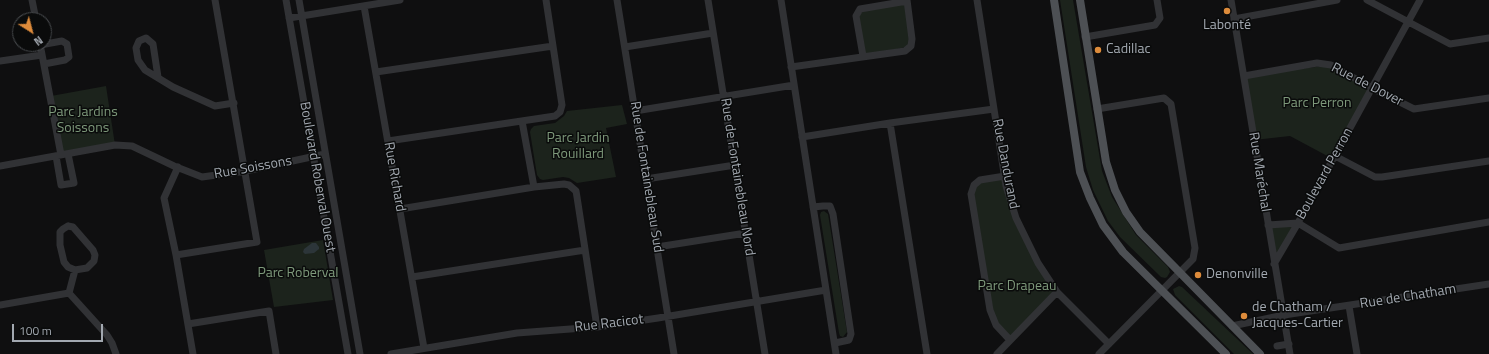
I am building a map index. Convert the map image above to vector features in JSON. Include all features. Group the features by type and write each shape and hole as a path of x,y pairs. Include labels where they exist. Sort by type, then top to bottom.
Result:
{"main road":[{"path":"1054,0 1080,172 1090,198 1103,224 1123,252 1226,354"},
{"path":"1080,0 1106,162 1115,190 1126,212 1140,232 1260,354"}],"street":[{"path":"32,0 34,12"},
{"path":"176,255 257,242 246,171 215,0"},
{"name":"Boulevard Roberval Ouest","path":"286,0 348,354"},
{"name":"Boulevard Roberval Ouest","path":"299,0 360,354"},
{"path":"289,18 400,0"},
{"path":"388,141 555,116 562,108 546,0"},
{"name":"Rue de Fontainebleau Sud","path":"617,0 674,354"},
{"name":"Rue de Fontainebleau Nord","path":"708,0 765,354"},
{"path":"781,0 836,354"},
{"path":"791,67 905,51 911,46 912,38 907,0 860,10 856,16 863,56"},
{"name":"Rue Dandurand","path":"977,0 1005,176 1016,218 1038,263 1058,292 1109,344"},
{"path":"1085,37 1154,25 1160,18 1157,0"},
{"name":"Rue Maréchal","path":"1231,0 1290,354"},
{"path":"1234,18 1337,0"},
{"path":"1367,0 1450,44 1489,38"},
{"name":"Boulevard Perron","path":"1274,264 1420,0"},
{"name":"Rue Richard","path":"364,6 424,348"},
{"path":"625,47 714,33"},
{"path":"158,77 153,44 146,38 139,41 136,48 138,60 145,70 173,88 215,106 234,103"},
{"path":"44,64 65,60 69,57 67,44 62,41 52,43"},
{"path":"376,72 553,46"},
{"path":"41,52 62,155"},
{"path":"0,60 42,55"},
{"name":"Rue de Dover","path":"1244,76 1317,63 1330,65 1414,109 1489,98"},
{"path":"635,111 794,85"},
{"path":"1097,109 1164,98 1171,104 1195,248 1193,259 1100,354"},
{"path":"802,137 994,110"},
{"path":"522,121 534,187"},
{"path":"890,124 927,354"},
{"name":"Rue Soissons","path":"0,166 115,145 132,146 178,168 202,176 246,171 325,154"},
{"path":"1335,156 1375,177 1489,161"},
{"path":"646,180 735,165"},
{"path":"178,168 164,198 176,255 193,354"},
{"path":"1005,176 980,180 974,185 971,194 990,310 996,324 1010,340"},
{"path":"400,209 534,187 564,184 573,187 577,197 597,327"},
{"path":"813,207 830,206 833,210 851,334 849,340 835,343"},
{"path":"1268,225 1298,223 1339,248 1489,222"},
{"path":"68,226 73,227 93,250 95,255 94,261 87,268 75,270 68,267 64,262 60,245 60,232 68,226"},
{"path":"657,247 746,233"},
{"path":"412,277 585,250"},
{"path":"69,293 75,270"},
{"name":"Rue de Chatham","path":"1232,326 1284,316 1489,284"},
{"name":"Rue Racicot","path":"391,354 517,333 597,327 826,290"},
{"path":"997,354 1058,292"},
{"path":"0,306 69,293"},
{"path":"69,293 107,335 116,354"},
{"path":"1349,306 1357,354"},
{"path":"188,324 269,311 276,354"},
{"path":"1277,346 1289,344"}],"green space":[{"path":"1060,0 1073,0 1102,171 1112,197 1136,235 1168,267 1170,272 1165,278 1161,277 1120,237 1108,221 1093,190 1086,167"},
{"path":"907,1 911,46 863,56 856,16 860,9"},
{"name":"Parc Perron","path":"1331,65 1372,88 1333,159 1290,136 1254,140 1244,76"},
{"name":"Parc Jardins Soissons","path":"106,86 115,145 61,155 51,96"},
{"name":"Parc Jardin Rouillard","path":"622,105 627,124 606,128 616,177 577,183 569,178 563,177 543,180 540,179 537,175 530,132 534,126 555,123 564,116 567,111"},
{"name":"Parc Drapeau","path":"1005,176 1016,218 1057,292 1010,340 996,325 971,194 974,185"},
{"path":"824,211 828,214 847,332 843,337 840,336 839,333 820,215 821,212"},
{"path":"1298,223 1274,264 1268,225"},
{"name":"Parc Roberval","path":"323,240 333,300 274,307 264,250"},
{"path":"1179,286 1182,287 1253,354 1234,354 1175,295 1173,289"}],"shaded area":[{"path":"312,243 316,243 319,249 314,253 305,254 303,252 304,249"}],"place":[{"name":"Labonté","path":"1227,11"},
{"name":"Cadillac","path":"1098,50"},
{"name":"Denonville","path":"1198,275"},
{"name":"de Chatham / Jacques-Cartier","path":"1244,316"}]}
